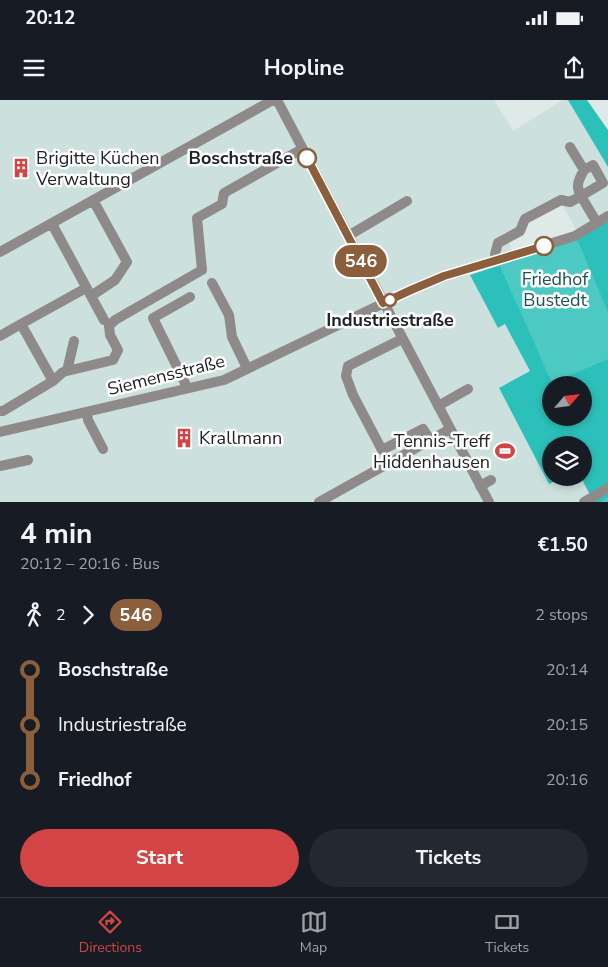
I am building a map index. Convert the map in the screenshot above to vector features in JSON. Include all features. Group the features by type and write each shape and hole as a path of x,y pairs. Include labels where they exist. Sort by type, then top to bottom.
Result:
{"street":[{"path":"0,252 275,100 489,502"},
{"path":"570,147 584,170"},
{"path":"0,411 53,382 63,372 113,360 118,350 110,335 109,326 115,320 202,270 197,218 222,204 224,193 302,149"},
{"path":"497,260 495,254 498,243 520,231 525,219 561,200 570,202 581,196 603,183 593,165 584,170 578,182 578,191 581,196 597,223"},
{"path":"0,336 20,324 115,280 127,262 93,200"},
{"path":"348,236 407,201"},
{"name":"Siemensstraße","path":"0,432 224,380 411,290 444,276 575,236 608,216"},
{"path":"52,224 104,320"},
{"path":"212,283 229,315 232,337 247,368"},
{"path":"186,389 186,382 153,318 190,297"},
{"path":"20,324 53,382"},
{"path":"402,339 348,366 346,376 353,394 382,450 424,429 430,440"},
{"path":"67,371 74,341"},
{"path":"438,406 468,389"},
{"path":"86,412 102,449"},
{"path":"319,502 450,429"},
{"path":"0,466 28,460"},
{"path":"480,486 491,480"},
{"path":"584,502 608,488"}],"shaded area":[{"path":"0,100 494,100 513,131 563,100 568,100 608,167 608,211 577,231 561,203 527,220 523,236 509,242 514,260 470,275 498,328 505,324 530,371 499,388 542,471 542,486 585,486 594,502 0,502"},
{"path":"568,100 587,100 608,130 608,167"},
{"path":"608,219 608,312 577,239"},
{"path":"500,265 549,376 542,376 542,426 592,426 592,376 568,376 608,359 608,497 601,502 594,502 585,486 592,486 592,436 542,436 542,471 499,388 530,371 505,324 498,328 470,275"}],"green space":[{"name":"Friedhof Bustedt","path":"608,219 608,502 595,502 592,486 592,436 584,436 584,426 592,426 592,376 548,376 500,265 577,239"}],"bus line":[{"name":"546","path":"307,158 383,303 444,276 544,246"}],"place":[{"name":"Boschstraße","path":"307,158"},
{"name":"Brigitte Küchen Verwaltung","path":"21,168"},
{"name":"Industriestraße","path":"390,300"},
{"name":"Krallmann","path":"184,438"},
{"name":"Tennis-Treff Hiddenhausen","path":"505,451"}]}
